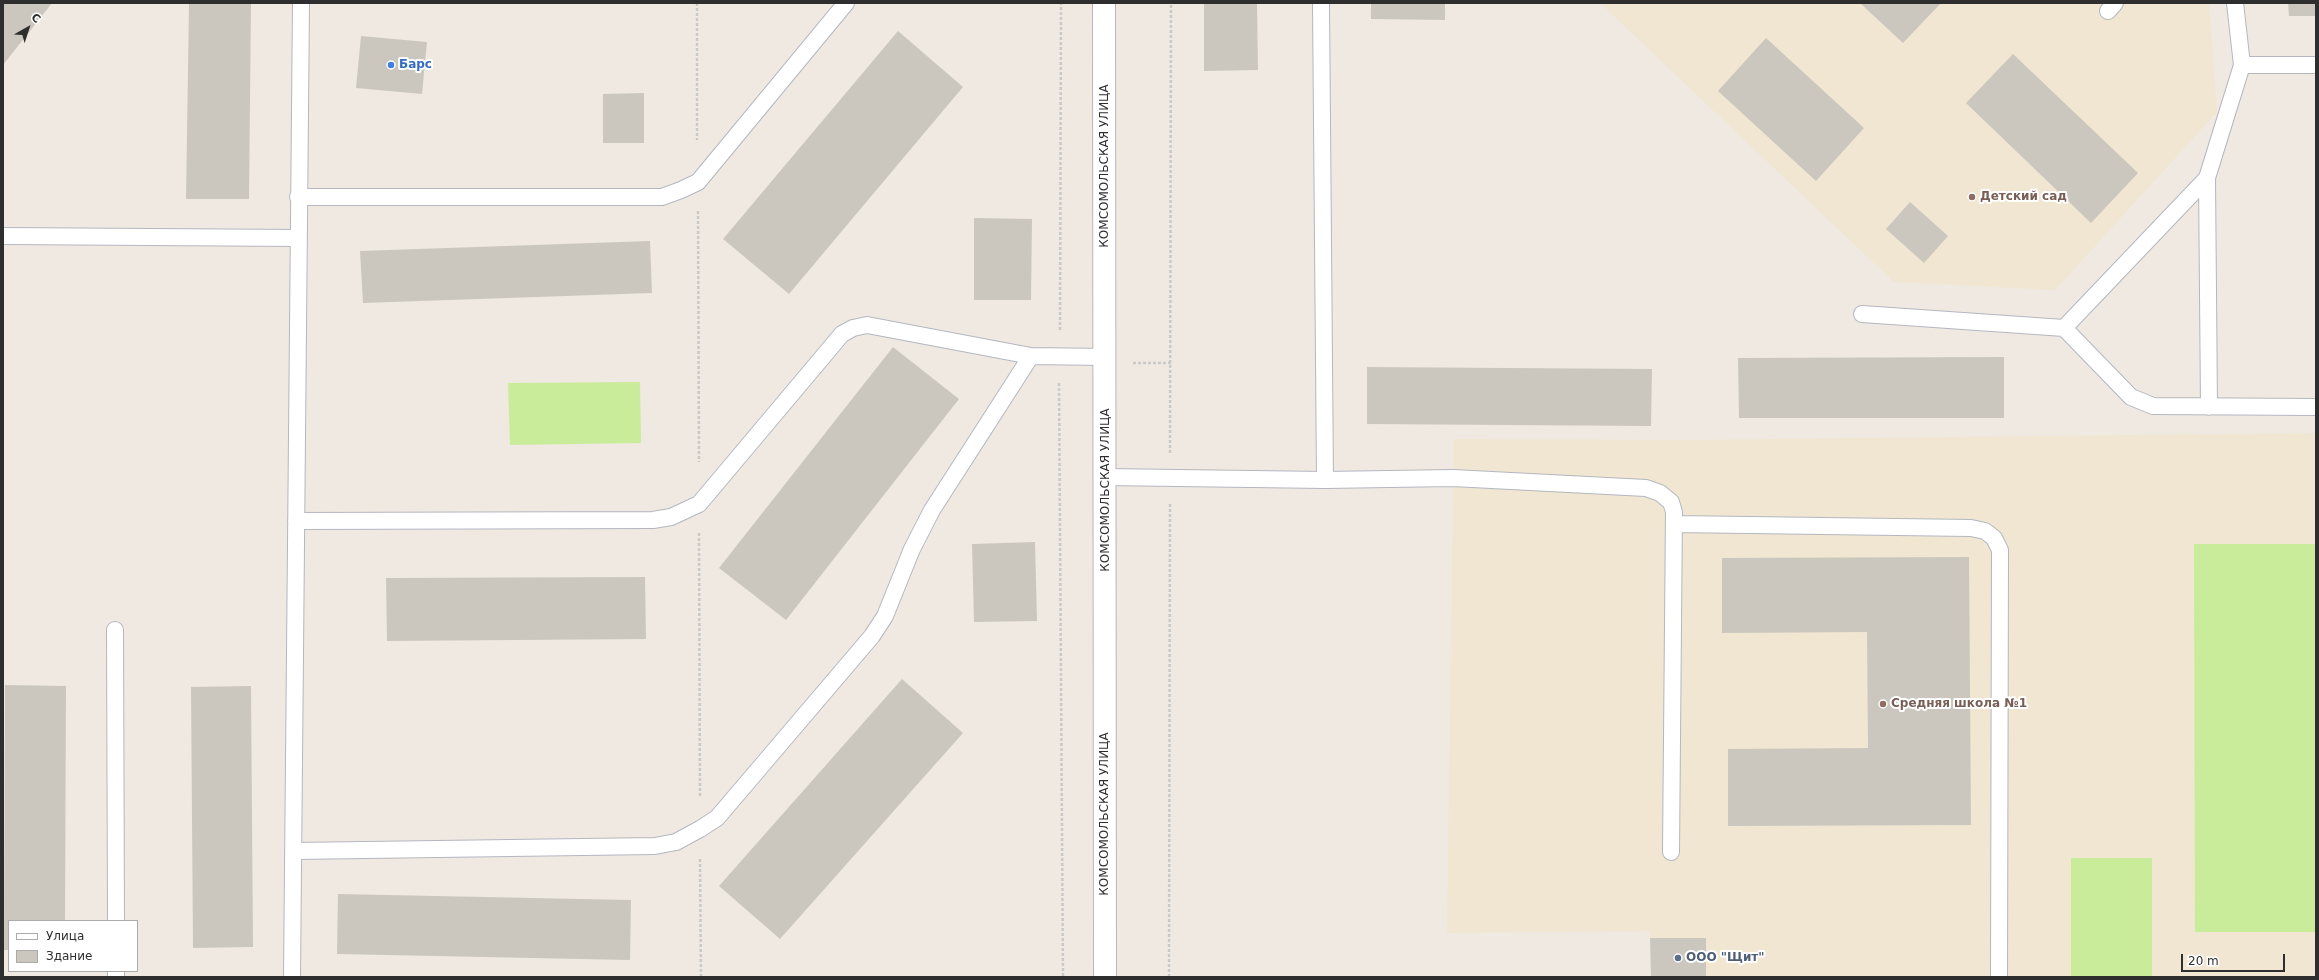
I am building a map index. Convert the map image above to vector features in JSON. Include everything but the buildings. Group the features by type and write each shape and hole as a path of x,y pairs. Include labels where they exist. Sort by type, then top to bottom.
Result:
{"street":[{"name":"КОМСОМОЛЬСКАЯ УЛИЦА","path":"1104,3 1106,357 1105,977"}],"lane":[{"path":"292,977 298,197 301,3"},
{"path":"298,197 662,197 698,182 846,3"},
{"path":"1321,3 1325,480"},
{"path":"2209,406 2207,178 2242,65 2235,3"},
{"path":"2242,65 2316,65"},
{"path":"2064,328 2207,178"},
{"path":"3,236 298,238"},
{"path":"1862,314 2064,328 2131,397 2153,406 2316,407"},
{"path":"296,521 653,520 670,517 699,504 842,334 853,328 867,325 1031,356 1106,357"},
{"path":"293,851 655,846 676,842 700,830 716,818 872,636 885,616 912,549 932,510 1031,356"},
{"path":"1106,477 1325,480 1453,478 1646,488 1660,493 1671,502 1674,512 1672,852"},
{"path":"1674,524 1971,528 1985,531 1994,538 2000,550 1999,977"},
{"path":"115,630 116,920"}],"path":[{"path":"1061,3 1060,356 1063,977"}],"shaded area":[{"name":"Детский сад","path":"1600,3 2209,3 2217,112 2055,290 1894,282"},
{"name":"Средняя школа №1","path":"2316,433 2316,977 1706,977 1706,938 1650,938 1650,931 1447,933 1454,439 1690,440"}],"green space":[{"path":"640,382 641,443 510,445 508,383"},
{"path":"2194,544 2316,544 2316,932 2195,932"},
{"path":"2071,858 2152,858 2152,977 2071,977"}],"place":[{"name":"Барс","path":"391,65"},
{"name":"Детский сад","path":"1972,197"},
{"name":"Средняя школа №1","path":"1883,704"},
{"name":"ООО \"Щит\"","path":"1678,958"}]}
